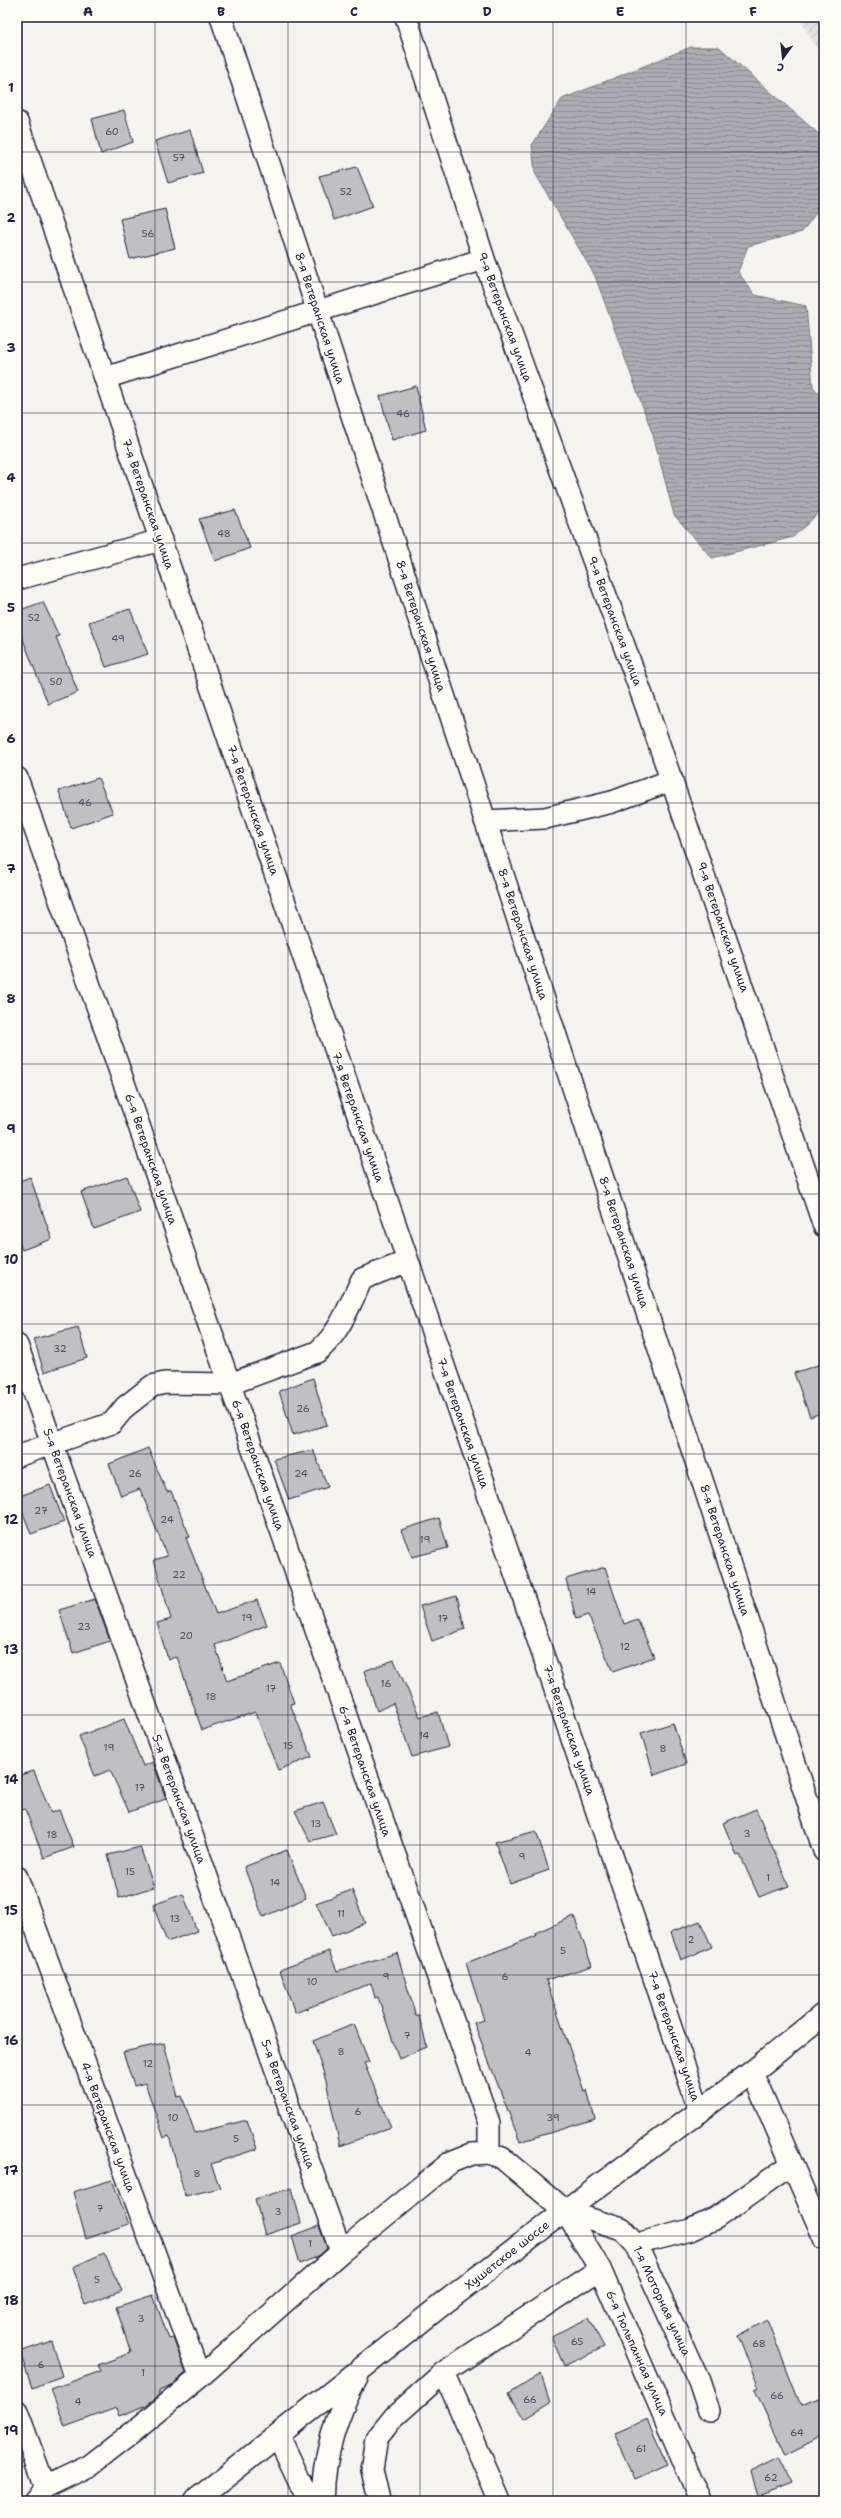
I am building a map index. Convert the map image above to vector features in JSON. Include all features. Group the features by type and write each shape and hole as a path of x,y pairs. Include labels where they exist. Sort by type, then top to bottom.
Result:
{"main road":[{"name":"Хушетское шоссе","path":"195,2501 565,2211 700,2112 824,2014"},
{"path":"323,2501 328,2460 335,2426 347,2395 359,2372"},
{"path":"278,2435 309,2501"}],"street":[{"name":"8-я Ветеранская улица","path":"221,17 824,1851"},
{"name":"9-я Ветеранская улица","path":"406,17 484,259 672,780 824,1226"},
{"name":"7-я Ветеранская улица","path":"17,122 700,2112"},
{"path":"105,378 484,259"},
{"path":"17,579 161,540"},
{"name":"6-я Ветеранская улица","path":"17,778 489,2123 489,2153"},
{"path":"486,821 545,818 612,802 672,780"},
{"path":"17,1456 112,1423 125,1407 152,1386 165,1383 230,1384 317,1352 328,1342 339,1328 362,1279 408,1261"},
{"name":"5-я Ветеранская улица","path":"17,1345 341,2252"},
{"name":"4-я Ветеранская улица","path":"17,1877 200,2377"},
{"path":"752,2072 824,2238"},
{"path":"17,2411 39,2494 89,2466 200,2377 341,2252 451,2162 471,2154 489,2153 502,2158 565,2211"},
{"path":"636,2244 690,2230 716,2218 792,2164"},
{"name":"1-я Моторная улица","path":"565,2211 622,2229 636,2244 699,2382 709,2411"},
{"name":"6-я Тюльпанная улица","path":"565,2211 600,2269 701,2501"},
{"path":"379,2501 372,2470 377,2438 394,2417 444,2372 600,2269"},
{"path":"444,2372 500,2501"}],"shaded area":[{"path":"799,17 824,17 824,62"},
{"path":"691,47 719,47 821,136 824,147 824,202 802,232 748,246 738,272 755,295 806,306 813,387 824,398 824,508 793,537 712,558 674,515 653,435 595,276 535,173 532,145 562,99"}],"building":[{"path":"124,110 133,142 101,154 92,119"},
{"path":"190,130 203,173 168,183 155,141"},
{"path":"357,167 373,206 334,220 319,176"},
{"path":"165,209 175,248 130,259 120,219"},
{"path":"416,386 426,430 392,440 380,396"},
{"path":"235,510 250,548 215,561 199,519"},
{"path":"43,602 59,636 56,637 78,692 48,704 17,624 17,611"},
{"path":"130,609 148,654 106,667 89,622"},
{"path":"98,778 113,813 71,828 59,791"},
{"path":"127,1176 140,1212 94,1229 81,1192"},
{"path":"30,1177 52,1239 22,1250 17,1235 17,1182"},
{"path":"78,1327 87,1358 44,1372 34,1339"},
{"path":"824,1363 824,1412 810,1417 794,1373"},
{"path":"313,1378 327,1425 293,1435 279,1391"},
{"path":"148,1448 167,1492 171,1491 190,1537 186,1538 216,1614 257,1600 267,1625 215,1645 227,1681 280,1663 294,1703 290,1704 312,1757 278,1770 255,1712 202,1730 177,1657 168,1659 157,1623 171,1619 154,1560 167,1556 140,1489 121,1496 109,1464"},
{"path":"313,1450 328,1487 289,1500 274,1459"},
{"path":"50,1485 64,1522 31,1534 17,1497"},
{"path":"439,1518 448,1548 412,1557 401,1530"},
{"path":"605,1567 624,1624 637,1619 654,1657 613,1672 588,1615 576,1619 566,1579"},
{"path":"457,1596 465,1629 432,1641 420,1606"},
{"path":"95,1599 110,1641 73,1653 59,1610"},
{"path":"394,1660 420,1717 438,1712 448,1747 412,1757 393,1703 377,1711 364,1671"},
{"path":"124,1719 143,1766 153,1762 166,1799 129,1812 110,1770 95,1776 79,1736"},
{"path":"673,1723 686,1764 654,1775 641,1733"},
{"path":"34,1771 51,1813 59,1810 74,1847 44,1858 25,1809 17,1812 17,1776"},
{"path":"323,1802 336,1834 310,1841 295,1811"},
{"path":"756,1809 789,1886 759,1897 740,1855 737,1856 723,1823"},
{"path":"536,1831 549,1870 510,1884 495,1842"},
{"path":"140,1847 154,1887 119,1898 108,1855"},
{"path":"287,1850 306,1898 263,1917 244,1867"},
{"path":"352,1890 365,1923 332,1936 316,1903"},
{"path":"183,1894 197,1931 167,1942 153,1905"},
{"path":"574,1916 592,1966 546,1980 584,2091 587,2090 595,2119 520,2142 474,2023 484,2020 466,1963 536,1936 535,1933"},
{"path":"700,1921 712,1947 681,1960 671,1932"},
{"path":"329,1951 337,1971 397,1953 416,2016 419,2016 427,2047 399,2059 378,1997 375,1998 371,1983 295,2013 280,1970"},
{"path":"354,2024 369,2062 364,2063 391,2127 340,2146 326,2081 313,2041"},
{"path":"164,2043 178,2097 182,2096 195,2133 247,2120 257,2149 211,2164 220,2188 185,2196 169,2136 164,2138 145,2083 134,2086 123,2052"},
{"path":"112,2180 129,2224 86,2239 73,2192"},
{"path":"292,2188 301,2223 265,2235 255,2199"},
{"path":"319,2226 327,2248 320,2255 300,2264 292,2236"},
{"path":"104,2253 122,2291 85,2305 73,2267"},
{"path":"153,2295 169,2339 173,2338 186,2373 169,2387 159,2391 160,2395 145,2406 119,2416 116,2408 65,2427 51,2389 101,2371 98,2365 131,2353 116,2307"},
{"path":"589,2318 604,2347 564,2366 551,2336"},
{"path":"767,2320 801,2406 824,2397 824,2435 785,2455 755,2390 759,2388 738,2336"},
{"path":"51,2341 62,2376 32,2388 20,2352"},
{"path":"541,2374 550,2403 524,2419 509,2394"},
{"path":"647,2419 668,2464 635,2479 614,2433"},
{"path":"779,2458 791,2482 758,2495 751,2472"}]}
